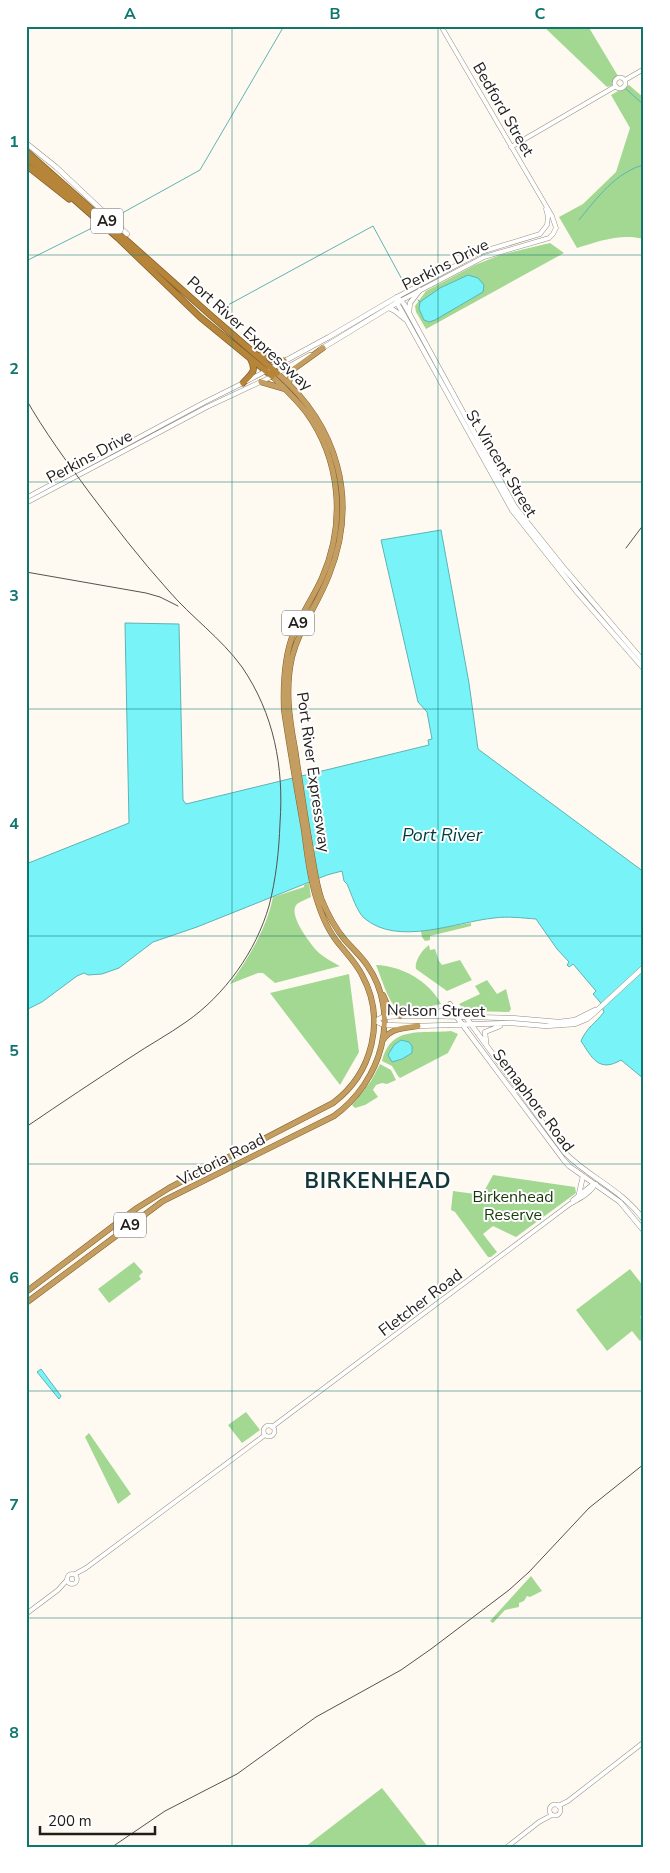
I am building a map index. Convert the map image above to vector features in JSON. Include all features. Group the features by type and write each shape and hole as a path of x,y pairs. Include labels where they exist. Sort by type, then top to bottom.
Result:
{"highway":[{"name":"Port River Expressway","path":"26,151 189,307 250,358 269,369"},
{"name":"Port River Expressway","path":"26,157 45,170 235,336 275,375 304,410 324,443 332,467 337,498 337,520 330,557 322,578 294,633 287,657 283,696 314,890 333,936 355,964 366,982 375,1021"},
{"path":"26,165 111,231"},
{"path":"127,234 156,263 166,276"},
{"path":"235,336 241,338 264,356 276,361 284,361"},
{"path":"289,383 291,372 323,348"},
{"path":"242,384 255,367 250,358"},
{"name":"Port River Expressway","path":"275,375 289,383 311,409 330,443 337,462 343,498 343,518 334,563 304,622 292,658 288,696 290,733"},
{"path":"262,382 286,389"},
{"name":"Port River Expressway","path":"321,906 339,932 366,964 378,986 383,1015"},
{"path":"366,964 374,972 387,1006 391,1011 400,1016"},
{"name":"Victoria Road","path":"26,1303 163,1202 320,1123 341,1110 356,1096 370,1077 379,1058 384,1024 383,1015"},
{"name":"Victoria Road","path":"137,1208 169,1188 328,1107 341,1097 356,1080 367,1061 372,1047 375,1021"},
{"path":"382,1040 387,1034 396,1029 418,1026"},
{"path":"137,1208 143,1215"},
{"name":"A9","path":"26,1292 137,1208"}],"main road":[{"path":"26,143 56,167 127,234"},
{"path":"388,308 407,317 410,303 420,290"},
{"name":"Perkins Drive","path":"275,375 323,348 399,300"},
{"name":"Perkins Drive","path":"269,369 399,300"},
{"name":"St Vincent Street","path":"399,300 512,510 577,592 644,669"},
{"name":"St Vincent Street","path":"407,317 515,507 585,594 644,662"},
{"name":"Nelson Street","path":"375,1021 384,1024 418,1026 512,1023 546,1026 570,1025 587,1019 644,967"},
{"path":"433,1016 450,1004"},
{"name":"Nelson Street","path":"375,1021 383,1015 465,1016 559,1022 575,1020 598,1008"},
{"name":"Semaphore Road","path":"456,1016 550,1144 569,1166 620,1202 644,1231"},
{"name":"Semaphore Road","path":"465,1016 566,1153 581,1168 628,1201 644,1220"},
{"path":"487,1044 485,1032 492,1028 512,1023"},
{"path":"579,1194 583,1176"}],"street":[{"name":"Bedford Street","path":"441,26 544,205"},
{"path":"625,80 644,69"},
{"path":"616,86 616,80 619,77 625,80"},
{"path":"511,147 616,86 622,88 625,85 625,80"},
{"name":"Perkins Drive","path":"399,300 487,255 551,236 555,231 556,223 544,205"},
{"name":"Perkins Drive","path":"399,300 481,252 541,234 546,229 548,222 548,215 544,205"},
{"name":"Perkins Drive","path":"26,498 269,369"},
{"name":"Perkins Drive","path":"26,503 208,407 275,375"},
{"name":"Fletcher Road","path":"570,1204 579,1194 602,1181"},
{"name":"Fletcher Road","path":"274,1428 570,1204 582,1198 594,1188 595,1184"},
{"path":"76,1576 265,1433 266,1426 274,1428 271,1436 265,1433"},
{"path":"69,1582 69,1574 76,1576"},
{"path":"26,1614 69,1582 76,1582 76,1576"},
{"path":"507,1847 551,1814 558,1815 559,1808 568,1800 644,1742"},
{"path":"551,1814 552,1806 559,1808"}],"green space":[{"path":"543,26 588,26 618,76 613,85 607,87"},
{"path":"629,85 644,98 644,239 618,237 577,248 559,217 583,204 616,172 630,128 611,95"},
{"path":"550,243 564,253 426,329 416,312 415,306 426,291 475,265 500,255"},
{"path":"309,883 311,897 297,904 295,914 297,921 317,951 340,966 275,983 263,973 258,973 230,984 256,943 266,921 273,897 304,887 304,885"},
{"path":"471,923 471,926 430,936 430,940 425,941 422,937 421,931"},
{"path":"429,945 430,950 435,949 442,965 460,960 472,980 447,991 416,969 416,962 419,956"},
{"path":"376,965 395,968 414,976 429,988 441,1004 412,1009 397,1008 388,995"},
{"path":"349,974 359,1052 340,1085 270,993"},
{"path":"487,980 497,994 506,989 511,1009 509,1012 469,1011 459,1004 480,994 475,986"},
{"path":"451,1031 458,1034 448,1053 400,1078 392,1066 382,1061 386,1049 400,1036 418,1032"},
{"path":"380,1064 391,1070 396,1080 387,1084 376,1085 373,1090 378,1097 365,1105 355,1108 352,1105 371,1081"},
{"name":"Birkenhead Reserve","path":"493,1175 575,1187 576,1193 516,1237 493,1226 483,1234 497,1252 488,1257 455,1212 451,1210 453,1191 482,1195"},
{"path":"134,1262 143,1272 139,1276 141,1279 109,1303 98,1289"},
{"path":"630,1269 644,1287 644,1314 640,1317 644,1322 644,1337 640,1341 632,1331 607,1351 576,1310"},
{"path":"246,1412 260,1430 242,1443 228,1425"},
{"path":"89,1433 131,1494 118,1504 85,1437"},
{"path":"531,1576 542,1591 530,1597 527,1596 524,1601 519,1603 519,1607 505,1610 493,1623 490,1621"},
{"path":"382,1788 428,1847 305,1847"}],"water":[{"path":"468,275 478,278 484,285 483,292 435,320 429,322 424,320 419,309 420,302 440,288"},
{"name":"Port River","path":"441,530 469,683 478,749 644,872 644,1079 621,1060 613,1064 602,1064 597,1062 589,1053 581,1041 583,1036 604,1012 600,1002 593,994 596,991 573,964 569,967 567,965 569,962 557,949 536,919 499,917 427,930 393,931 378,926 364,918 344,881 342,871 327,875 197,927 153,942 119,968 102,974 88,975 84,973 77,976 42,1002 26,1010 26,864 129,823 125,623 179,624 183,800 186,804 429,745 428,740 432,739 427,712 418,702 381,540"},
{"path":"401,1040 409,1042 412,1046 412,1053 392,1062 388,1055 394,1045"},
{"path":"41,1369 61,1396 59,1399 37,1372"}],"waterway":[{"path":"115,217 200,170 284,26"},
{"path":"626,89 644,105"},
{"path":"579,220 600,195 616,180 634,168 644,165"},
{"path":"217,311 373,226 405,285"},
{"path":"26,261 92,228"}],"railway":[{"path":"26,399 64,458 137,554 177,600 234,656 242,667 262,703 269,722 278,761 281,802 277,865 269,906 256,939 237,971 214,999 186,1022 26,1127"},
{"path":"626,548 644,524"},
{"path":"26,572 146,593 160,597 178,606"},
{"path":"112,1847 165,1811 237,1774 316,1717 401,1670 431,1649 509,1590 529,1572 589,1508 644,1464"}],"district":[{"name":"BIRKENHEAD","path":"378,1181"}]}
